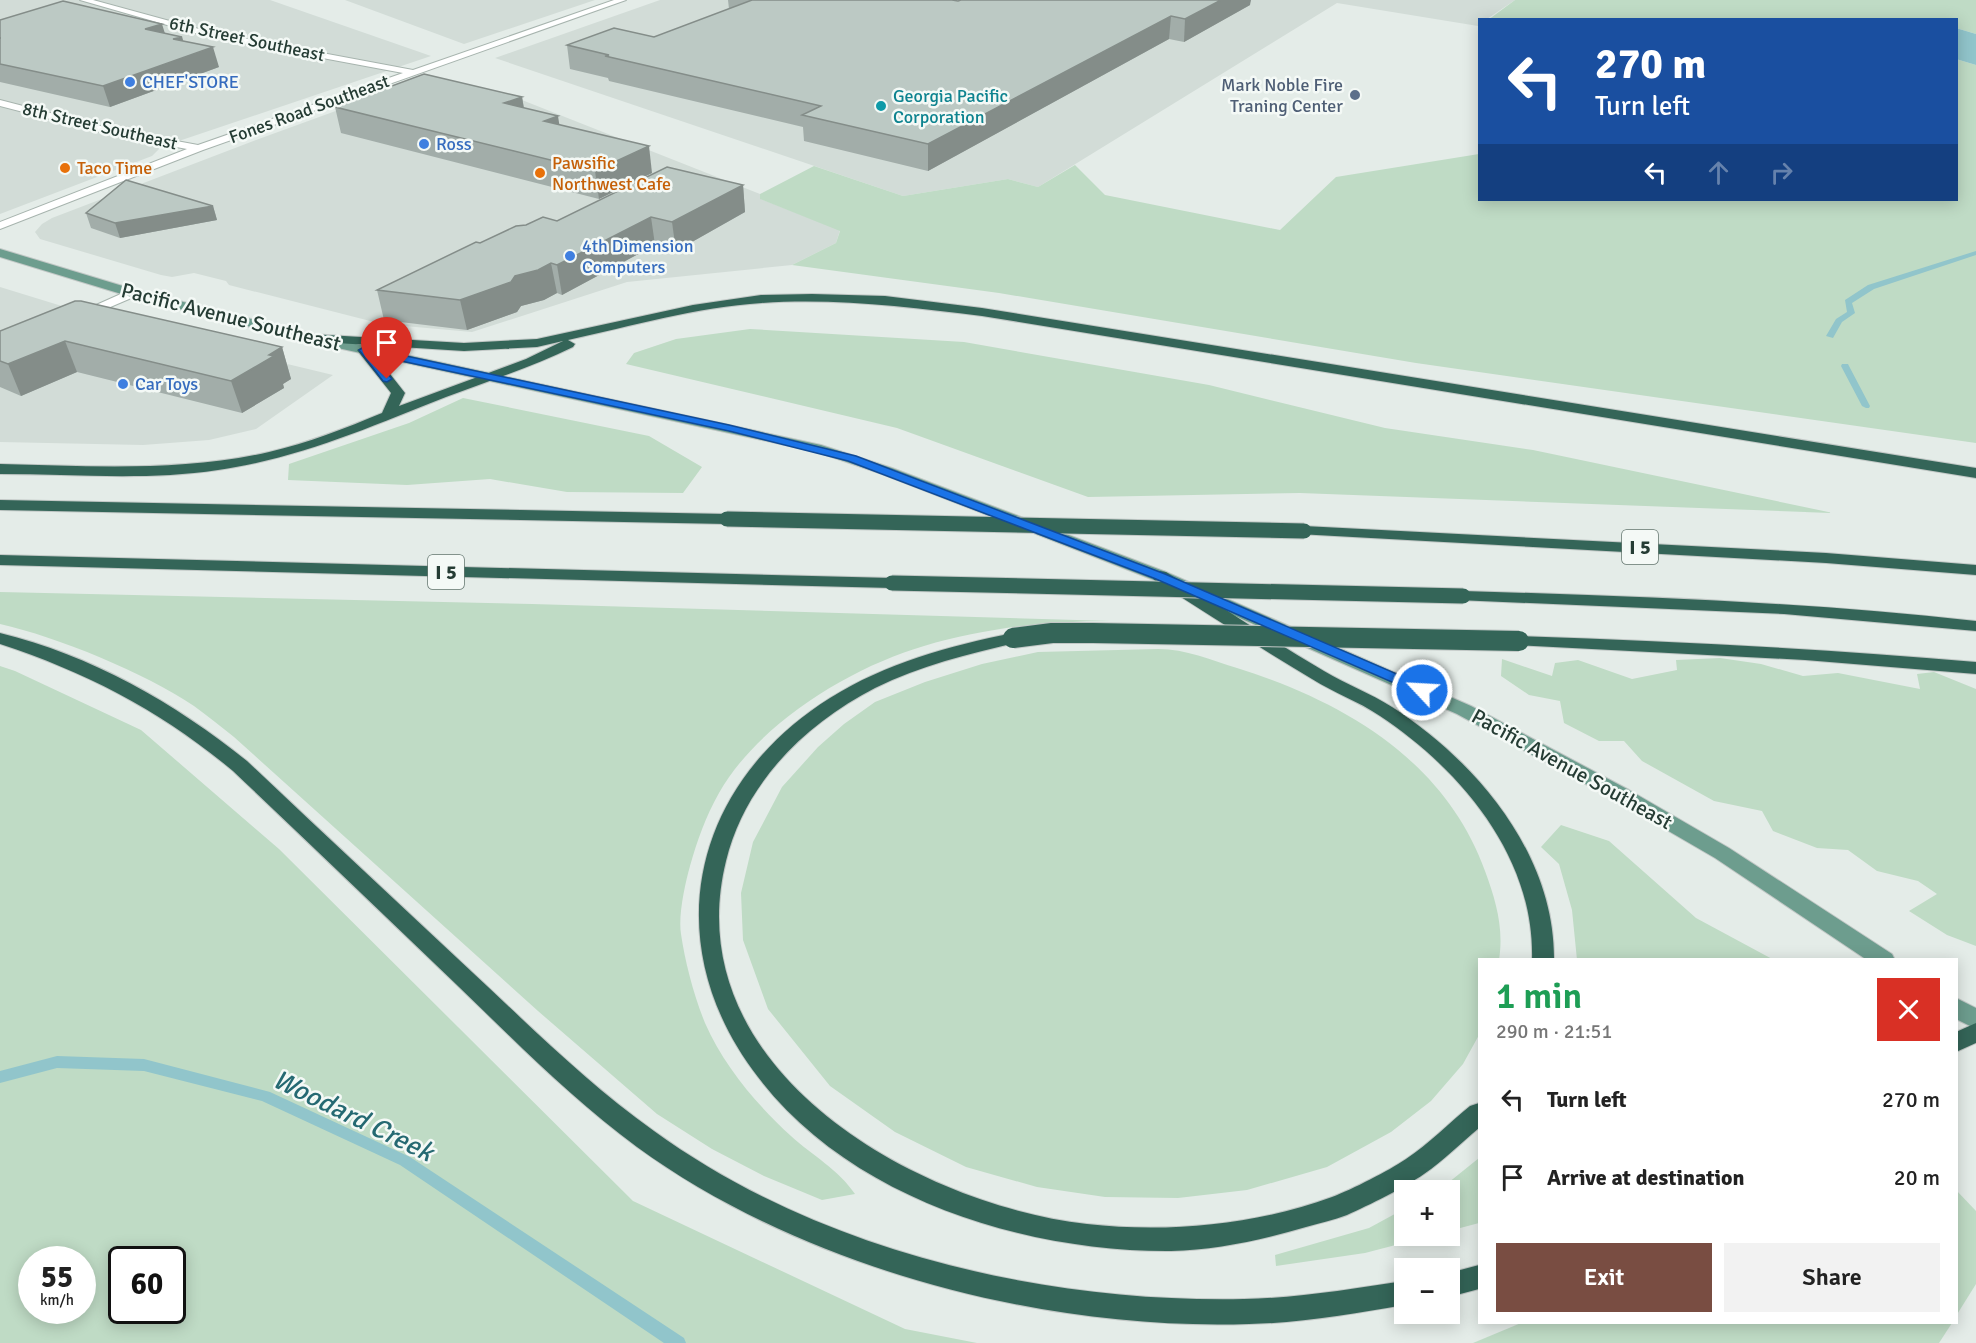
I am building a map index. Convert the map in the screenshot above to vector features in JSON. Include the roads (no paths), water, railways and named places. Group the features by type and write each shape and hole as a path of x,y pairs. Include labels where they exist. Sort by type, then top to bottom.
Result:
{"highway":[{"path":"310,338 464,347 537,343 693,309 761,299 885,300 994,314 1976,473"},
{"path":"0,469 164,471 216,466 273,456 346,433 531,362 556,348 620,326"},
{"path":"364,350 398,393 388,416"},
{"name":"I 5","path":"0,505 1304,531 1814,557 1976,570"},
{"name":"I 5","path":"0,560 1648,601 1976,626"},
{"path":"1160,576 1321,677 1386,711 1442,753 1486,800 1509,834 1529,876 1540,921 1543,958"},
{"path":"1478,1114 1456,1138 1416,1168 1361,1197 1311,1216 1242,1232 1190,1238 1127,1239 1061,1232 994,1217 922,1189 872,1163 830,1134 787,1096 761,1065 736,1027 720,989 712,954 708,918 709,888 716,853 727,824 742,796 764,766 785,742 843,698 899,669 929,658 971,646 1013,638 1052,633 1093,633 1519,640 1676,646 1882,659 1976,668"},
{"path":"0,638 75,665 129,689 170,713 207,739 240,766 569,1078 659,1148 728,1191 816,1234 906,1264 1012,1293 1116,1307 1225,1312 1332,1305 1394,1295"},
{"path":"1958,1042 1976,1032"},
{"path":"1460,1282 1478,1276"}],"main road":[{"name":"Pacific Avenue Southeast","path":"0,253 132,293 310,338 729,428 852,458 1160,576 1400,680 1542,751 1722,853 1881,958"},
{"path":"1958,1008 1976,1020"}],"street":[{"name":"6th Street Southeast","path":"84,0 209,34 412,72"},
{"name":"Fones Road Southeast","path":"0,226 199,148 622,0"},
{"name":"8th Street Southeast","path":"0,103 112,132 199,148"},
{"path":"71,318 132,293"}],"water":[{"path":"1958,29 1976,34 1976,65 1958,60"}],"waterway":[{"name":"Woodard Creek","path":"1830,336 1839,321 1851,313 1848,302 1871,287 1976,253"},
{"name":"Woodard Creek","path":"1845,366 1866,406"},
{"name":"Woodard Creek","path":"0,1077 57,1062 144,1065 265,1096 405,1161 678,1343"}],"place":[{"name":"CHEF'STORE","path":"130,82"},
{"name":"Mark Noble Fire Traning Center","path":"1355,95"},
{"name":"Georgia Pacific Corporation","path":"881,106"},
{"name":"Ross","path":"424,144"},
{"name":"Taco Time","path":"65,168"},
{"name":"Pawsific Northwest Cafe","path":"540,173"},
{"name":"4th Dimension Computers","path":"570,256"},
{"name":"Car Toys","path":"123,384"}]}
